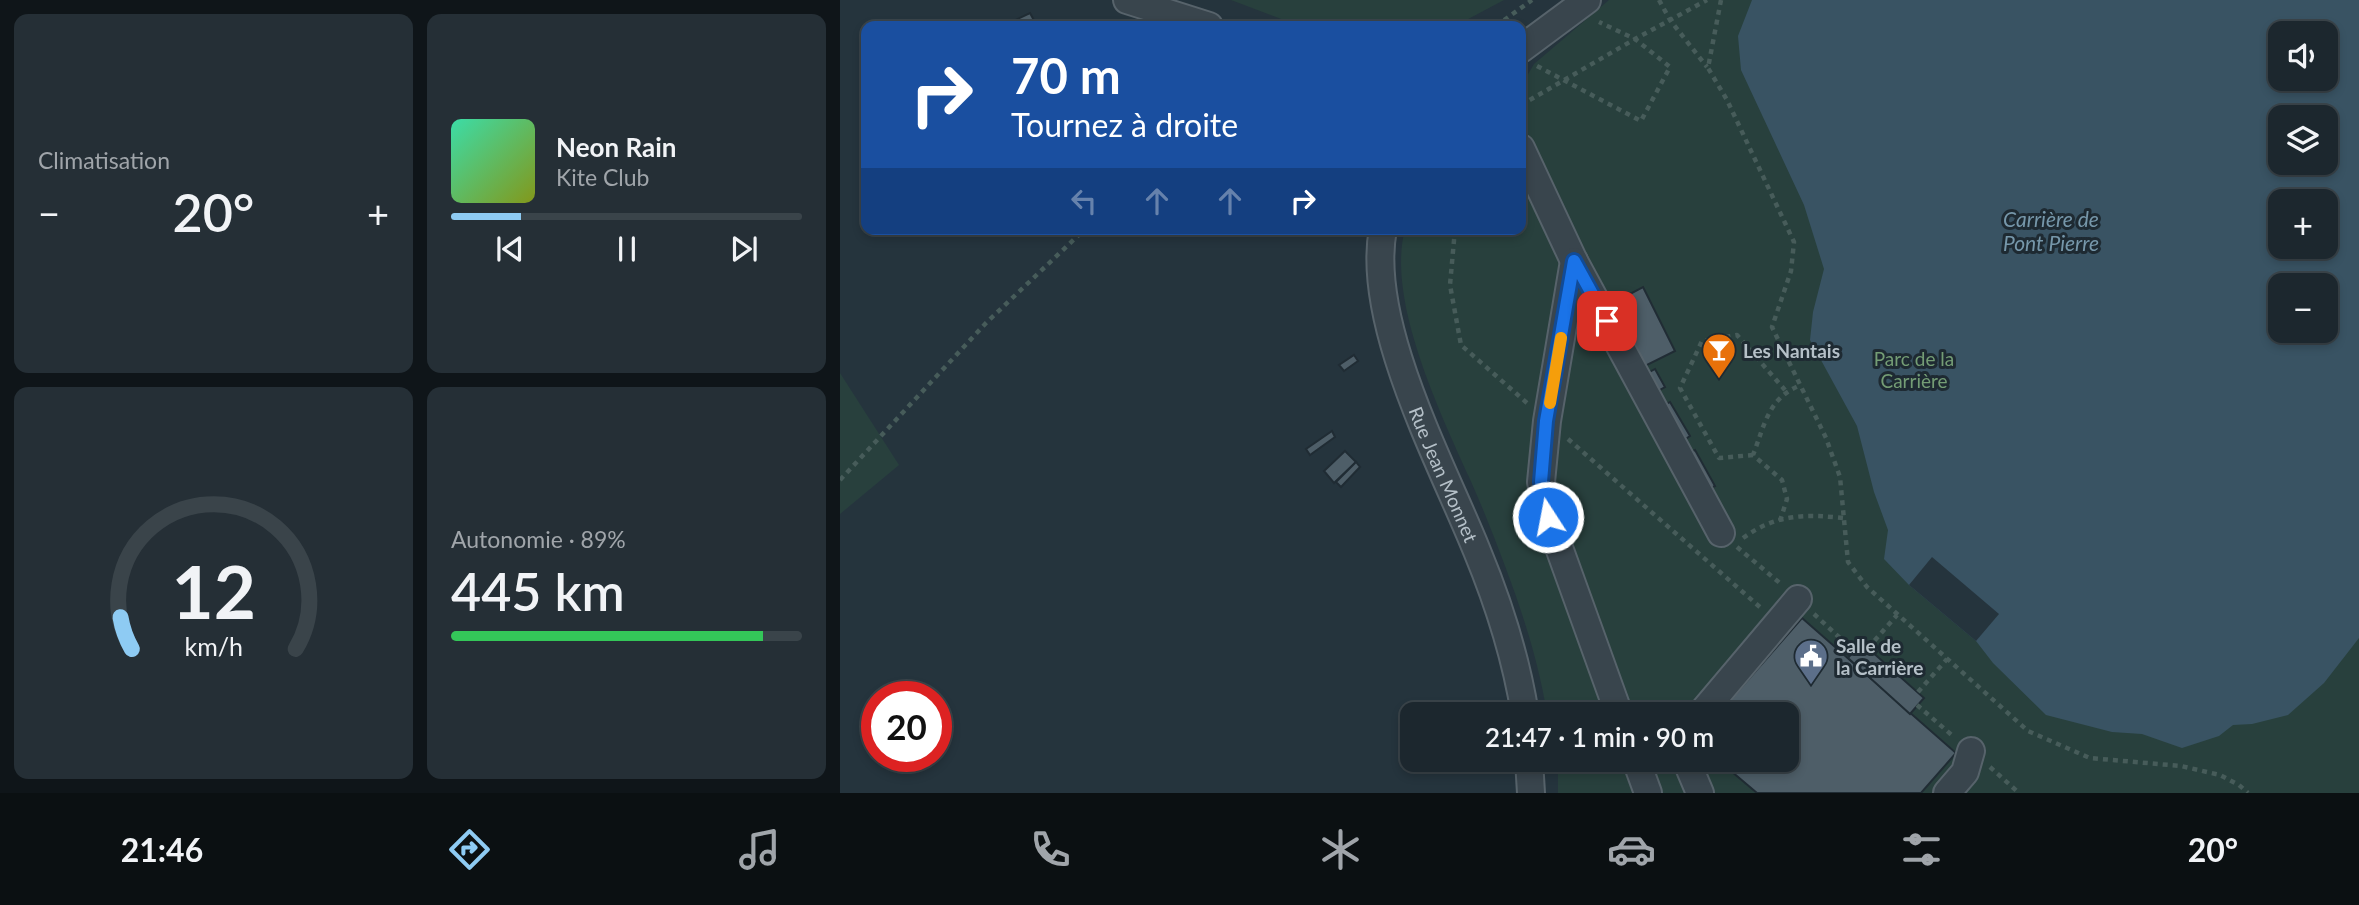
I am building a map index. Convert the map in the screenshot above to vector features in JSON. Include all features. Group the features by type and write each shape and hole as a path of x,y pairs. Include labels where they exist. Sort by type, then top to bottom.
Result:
{"street":[{"path":"1127,0 1193,21"},
{"path":"1527,57 1580,5"},
{"path":"1526,159 1574,261 1721,533"},
{"name":"Rue Jean Monnet","path":"1382,235 1382,287 1402,370 1502,614 1523,702"},
{"path":"1574,261 1546,421 1541,482 1548,517 1615,702"},
{"path":"1712,702 1798,599"},
{"path":"1947,793 1965,772 1970,751"},
{"path":"1530,772 1531,793"},
{"path":"1640,772 1648,793"},
{"path":"1691,772 1700,793"}],"path":[{"path":"1503,21 1532,0"},
{"path":"1659,0 1670,20 1708,68 1727,100 1794,242 1791,271 1772,327 1826,438 1840,477 1849,562 1867,587 2028,731 2090,758 2181,766 2220,775 2248,793"},
{"path":"1526,102 1635,38 1707,0"},
{"path":"1708,68 1721,0"},
{"path":"1527,57 1641,121 1670,67 1635,38 1580,5"},
{"path":"840,480 986,323 1079,235"},
{"path":"1454,235 1450,285 1461,345 1765,611"},
{"path":"1780,521 1787,499 1782,481 1753,455 1719,458 1680,388 1702,341 1737,335 1786,390"},
{"path":"1753,455 1772,406 1786,390 1801,385"},
{"path":"1843,518 1806,514 1760,526 1734,545 1854,651"},
{"path":"1868,648 1897,615"},
{"path":"1918,692 1947,659"},
{"path":"1917,705 2019,793"}],"green space":[{"path":"1231,0 1504,0 1464,21 1287,21"},
{"name":"Parc de la Carrière","path":"1609,0 2359,0 2359,793 1558,793 1558,772 1799,772 1799,702 1545,702 1535,657 1512,584 1419,355 1409,322 1401,257 1404,235 1526,235 1526,78 1534,64"},
{"path":"840,373 899,465 840,514"}],"water":[{"name":"Carrière de Pont Pierre","path":"1752,0 2359,0 2359,638 2324,683 2288,715 2252,724 2233,725 2219,736 2182,748 2142,734 2112,732 2046,715 1993,663 1976,641 1909,585 1884,559 1888,530 1874,492 1857,426 1810,340 1813,312 1824,269 1804,205 1741,70 1738,36"}],"pier":[{"path":"1932,557 1999,614 1976,641 1909,585"}],"building":[{"path":"1030,13 1034,21 1013,21"},
{"path":"1643,287 1675,351 1643,367 1611,304"},
{"path":"1354,355 1358,361 1344,371 1339,365"},
{"path":"1655,369 1665,387 1656,392 1646,374"},
{"path":"1670,402 1690,436 1681,442 1661,407"},
{"path":"1332,431 1335,437 1310,455 1306,449"},
{"path":"1695,450 1715,486 1707,490 1687,454"},
{"path":"1345,451 1356,462 1334,483 1324,471"},
{"path":"1356,462 1360,467 1341,487 1336,482"},
{"name":"Salle de la Carrière","path":"1802,618 1956,753 1921,793 1757,793 1732,772 1799,772 1799,702 1728,702"},
{"path":"1861,642 1924,698 1910,714 1848,658"}],"slow traffic":[{"path":"1550,403 1561,338"}],"place":[{"name":"Les Nantais","path":"1719,380"},
{"name":"Salle de la Carrière","path":"1811,686"}],"route":[{"path":"1548,517 1541,482 1546,421 1574,261 1607,321"}]}
